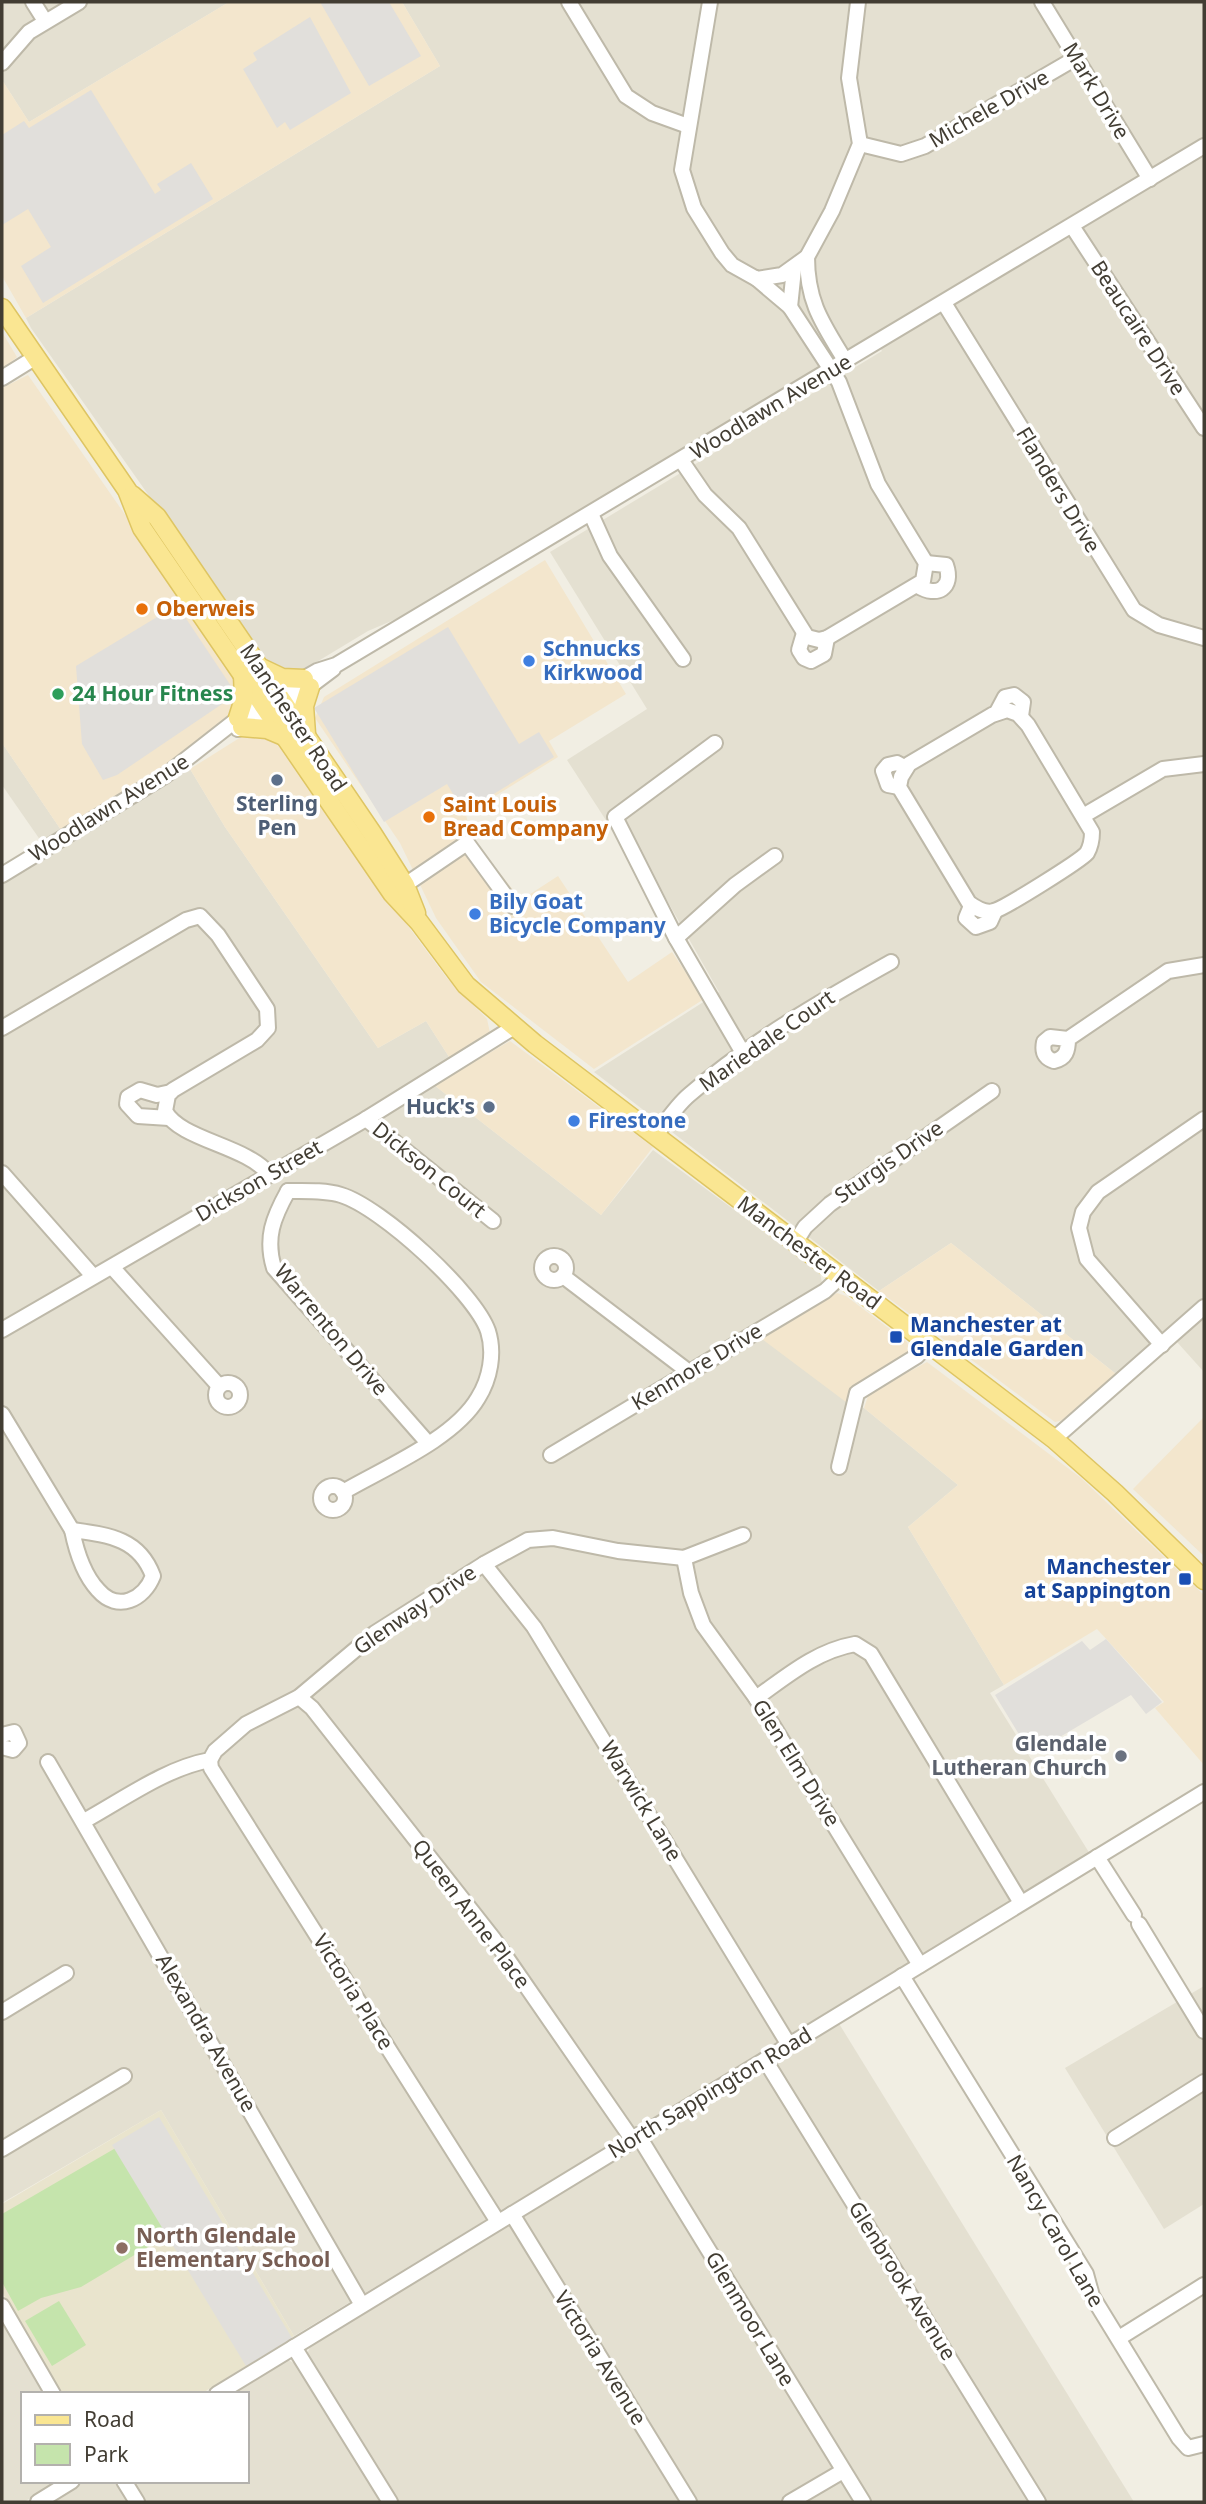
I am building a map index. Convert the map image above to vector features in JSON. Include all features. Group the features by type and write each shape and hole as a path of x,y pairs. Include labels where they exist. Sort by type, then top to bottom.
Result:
{"main road":[{"name":"Manchester Road","path":"2,308 127,490 142,527 273,703 306,737 405,885 419,922"},
{"path":"286,737 240,722 251,671 307,683 304,706 306,737"},
{"name":"Manchester Road","path":"273,703 286,737 391,893 419,922 466,985 514,1027 655,1136 1054,1439 1115,1493 1204,1580"}],"street":[{"path":"33,2 45,21"},
{"path":"2,63 29,32 79,2"},
{"path":"569,2 626,96 652,113 688,126"},
{"path":"681,460 705,495 739,528 804,633 819,640 827,638 918,586 925,577 926,563 878,484 846,394 790,307 757,279 732,265 694,208 682,170 710,2"},
{"path":"757,279 782,275 794,269 807,257 832,211 860,144 849,78 858,2"},
{"name":"Mark Drive","path":"1042,2 1150,179"},
{"name":"Michele Drive","path":"860,144 901,154 925,146 1076,58"},
{"name":"Woodlawn Avenue","path":"2,875 166,775 240,722 1150,179 1203,150"},
{"name":"Beaucaire Drive","path":"1072,226 1204,428"},
{"path":"807,257 809,293 815,311 846,362"},
{"path":"790,307 794,269"},
{"name":"Flanders Drive","path":"944,303 1134,610 1159,625 1204,638"},
{"path":"2,378 36,357"},
{"path":"591,514 624,577 647,604 683,659"},
{"path":"918,586 932,591 942,589 948,583 950,576 946,565 926,563"},
{"path":"804,633 799,650 804,658 811,661 824,654 827,638"},
{"path":"1007,710 1021,716 1083,816 1092,832 1091,842 1082,857 984,909 902,777 997,712 1007,710"},
{"path":"715,743 615,817 676,938 743,1054"},
{"path":"1083,816 1163,769 1204,764"},
{"path":"405,885 467,843 513,906"},
{"path":"676,938 735,885 775,856"},
{"path":"2,1028 186,920 201,916 218,935 267,1009 268,1028 257,1040 171,1092 157,1095 140,1090 128,1097 127,1104 138,1116 169,1118"},
{"name":"Mariedale Court","path":"655,1136 688,1096 743,1054 820,1002 891,962"},
{"path":"1068,1039 1168,971 1204,963"},
{"name":"Dickson Street","path":"2,1330 366,1119 514,1027"},
{"name":"Sturgis Drive","path":"795,1243 805,1227 830,1203 992,1091"},
{"path":"171,1092 165,1104 169,1118 177,1125 258,1161 273,1172 288,1191 341,1195 364,1205 408,1240 478,1309 489,1333 489,1376 478,1399 463,1418 343,1492"},
{"name":"Dickson Court","path":"366,1119 493,1221"},
{"path":"1162,1345 1087,1259 1079,1228 1083,1212 1098,1192 1204,1119"},
{"path":"2,1173 93,1276"},
{"name":"Warrenton Drive","path":"288,1191 270,1229 268,1248 274,1268 428,1442"},
{"path":"112,1267 219,1386"},
{"path":"563,1276 689,1372"},
{"name":"Kenmore Drive","path":"551,1455 825,1290 841,1277"},
{"path":"1054,1439 1204,1307"},
{"path":"839,1467 857,1393 917,1356 929,1344"},
{"path":"2,1414 72,1530 77,1553 98,1590 112,1600 124,1602 138,1598 148,1588 153,1576 147,1561 137,1548 103,1535 72,1530"},
{"name":"Glenway Drive","path":"85,1821 166,1776 195,1763 210,1760 215,1751 246,1724 299,1697 375,1633 484,1564 528,1540 542,1537 684,1558 743,1535"},
{"name":"Glen Elm Drive","path":"684,1558 691,1593 704,1625 756,1698 920,1965"},
{"name":"Warwick Lane","path":"484,1564 534,1627 789,2045"},
{"path":"756,1698 816,1656 836,1647 855,1644 870,1654 1021,1903"},
{"name":"Queen Anne Place","path":"299,1697 312,1708 493,1938 635,2137"},
{"path":"2,1734 14,1732 19,1743 13,1750 2,1747"},
{"name":"Victoria Place","path":"210,1760 211,1768 498,2222"},
{"name":"Alexandra Avenue","path":"48,1762 85,1821 362,2305"},
{"name":"North Sappington Road","path":"220,2392 1204,1792"},
{"path":"1097,1857 1204,2031"},
{"path":"2,2012 65,1973"},
{"name":"Nancy Carol Lane","path":"902,1976 1086,2274 1092,2296 1188,2448 1204,2444"},
{"name":"Glenbrook Avenue","path":"765,2060 1038,2502"},
{"path":"2,2149 124,2076"},
{"path":"1115,2138 1204,2082"},
{"name":"Glenmoor Lane","path":"635,2137 863,2502"},
{"name":"Victoria Avenue","path":"512,2214 689,2502"},
{"path":"1119,2338 1204,2285"},
{"path":"2,2306 52,2392"},
{"path":"294,2347 390,2502"},
{"path":"790,2502 844,2472"},
{"path":"38,2502 69,2483"},
{"path":"125,2483 138,2502"}],"shaded area":[{"path":"2,2 229,2 29,122 2,80"},
{"path":"229,2 402,2 440,66 26,318 2,276 2,80 29,122"},
{"path":"320,2 389,2 421,56 369,86"},
{"path":"402,2 1204,2 1204,1372 1168,1332 1116,1374 951,1243 879,1291 594,1072 719,992 626,828 611,828 567,760 647,709 550,552 882,351 874,337 403,616 368,631 305,669 281,672 268,665 31,328 26,318 440,66"},
{"path":"310,17 351,93 290,130 285,122 277,128 243,69 257,60 253,53"},
{"path":"91,90 155,194 161,190 157,184 191,163 213,199 43,303 21,266 51,247 28,209 2,225 2,135 24,121 29,128"},
{"path":"2,332 17,357 2,370"},
{"path":"28,375 235,673 237,708 223,725 133,789 63,833 2,743 2,388"},
{"path":"545,560 626,694 549,741 558,757 466,814 470,835 521,900 558,876 628,982 672,952 704,999 594,1069 481,982 436,918 400,843 315,718 324,697"},
{"path":"177,605 231,686 219,696 225,702 117,775 103,780 82,744 76,666"},
{"path":"448,627 519,744 539,732 554,757 464,812 447,784 384,822 314,708"},
{"path":"249,732 278,739 387,898 446,977 487,1019 490,1033 484,1040 451,1060 426,1021 378,1048 225,827 190,769"},
{"path":"2,743 63,833 43,844 2,785"},
{"path":"190,769 225,827 378,1048 426,1021 451,1060 2,1325 2,881"},
{"path":"510,1041 653,1147 601,1215 434,1085"},
{"path":"434,1085 601,1215 653,1150 820,1273 846,1402 864,1408 958,1485 908,1527 1004,1685 990,1693 1090,1854 294,2336 161,2110 2,2203 2,1336 361,1127 367,1127 496,1227 500,1220 377,1124 377,1120","holes":["491,1321 495,1333 477,1406 471,1396 485,1368 485,1342 481,1327"]},
{"path":"951,1243 1116,1374 1064,1420 1055,1422 879,1291"},
{"path":"837,1293 846,1296 907,1342 909,1348 909,1354 851,1393 846,1402 758,1336"},
{"path":"927,1362 1081,1478 1204,1595 1204,1765 1155,1708 1164,1702 1097,1629 1004,1685 908,1527 958,1485 864,1408 869,1393"},
{"path":"1204,1417 1204,1556 1133,1489"},
{"path":"1106,1639 1162,1702 1146,1714 1131,1695 1031,1754 995,1695 1082,1641 1090,1650"},
{"path":"1204,1986 1204,2204 1164,2229 1065,2068"},
{"path":"838,2022 1134,2502 398,2502 307,2355 311,2344"},
{"name":"North Glendale Elementary School","path":"161,2110 294,2336 204,2392 61,2392 2,2292 2,2204"},
{"path":"159,2117 292,2338 246,2366 112,2145"},
{"path":"2,2317 46,2392 21,2392 21,2483 56,2483 24,2502 2,2502"},
{"path":"286,2359 296,2364 381,2502 49,2502 80,2483 248,2483 248,2392 229,2392"}],"green space":[{"path":"157,2124 208,2211 81,2287 41,2298 18,2311 2,2282 2,2214"},
{"path":"59,2301 86,2345 52,2366 25,2321"}],"place":[{"name":"Oberweis","path":"142,609"},
{"name":"Schnucks Kirkwood","path":"529,661"},
{"name":"24 Hour Fitness","path":"58,694"},
{"name":"Sterling Pen","path":"277,780"},
{"name":"Saint Louis Bread Company","path":"429,817"},
{"name":"Bily Goat Bicycle Company","path":"475,914"},
{"name":"Huck's","path":"489,1107"},
{"name":"Firestone","path":"574,1121"},
{"name":"Manchester at Glendale Garden","path":"896,1337"},
{"name":"Manchester at Sappington","path":"1185,1579"},
{"name":"Glendale Lutheran Church","path":"1121,1756"},
{"name":"North Glendale Elementary School","path":"122,2248"}]}
